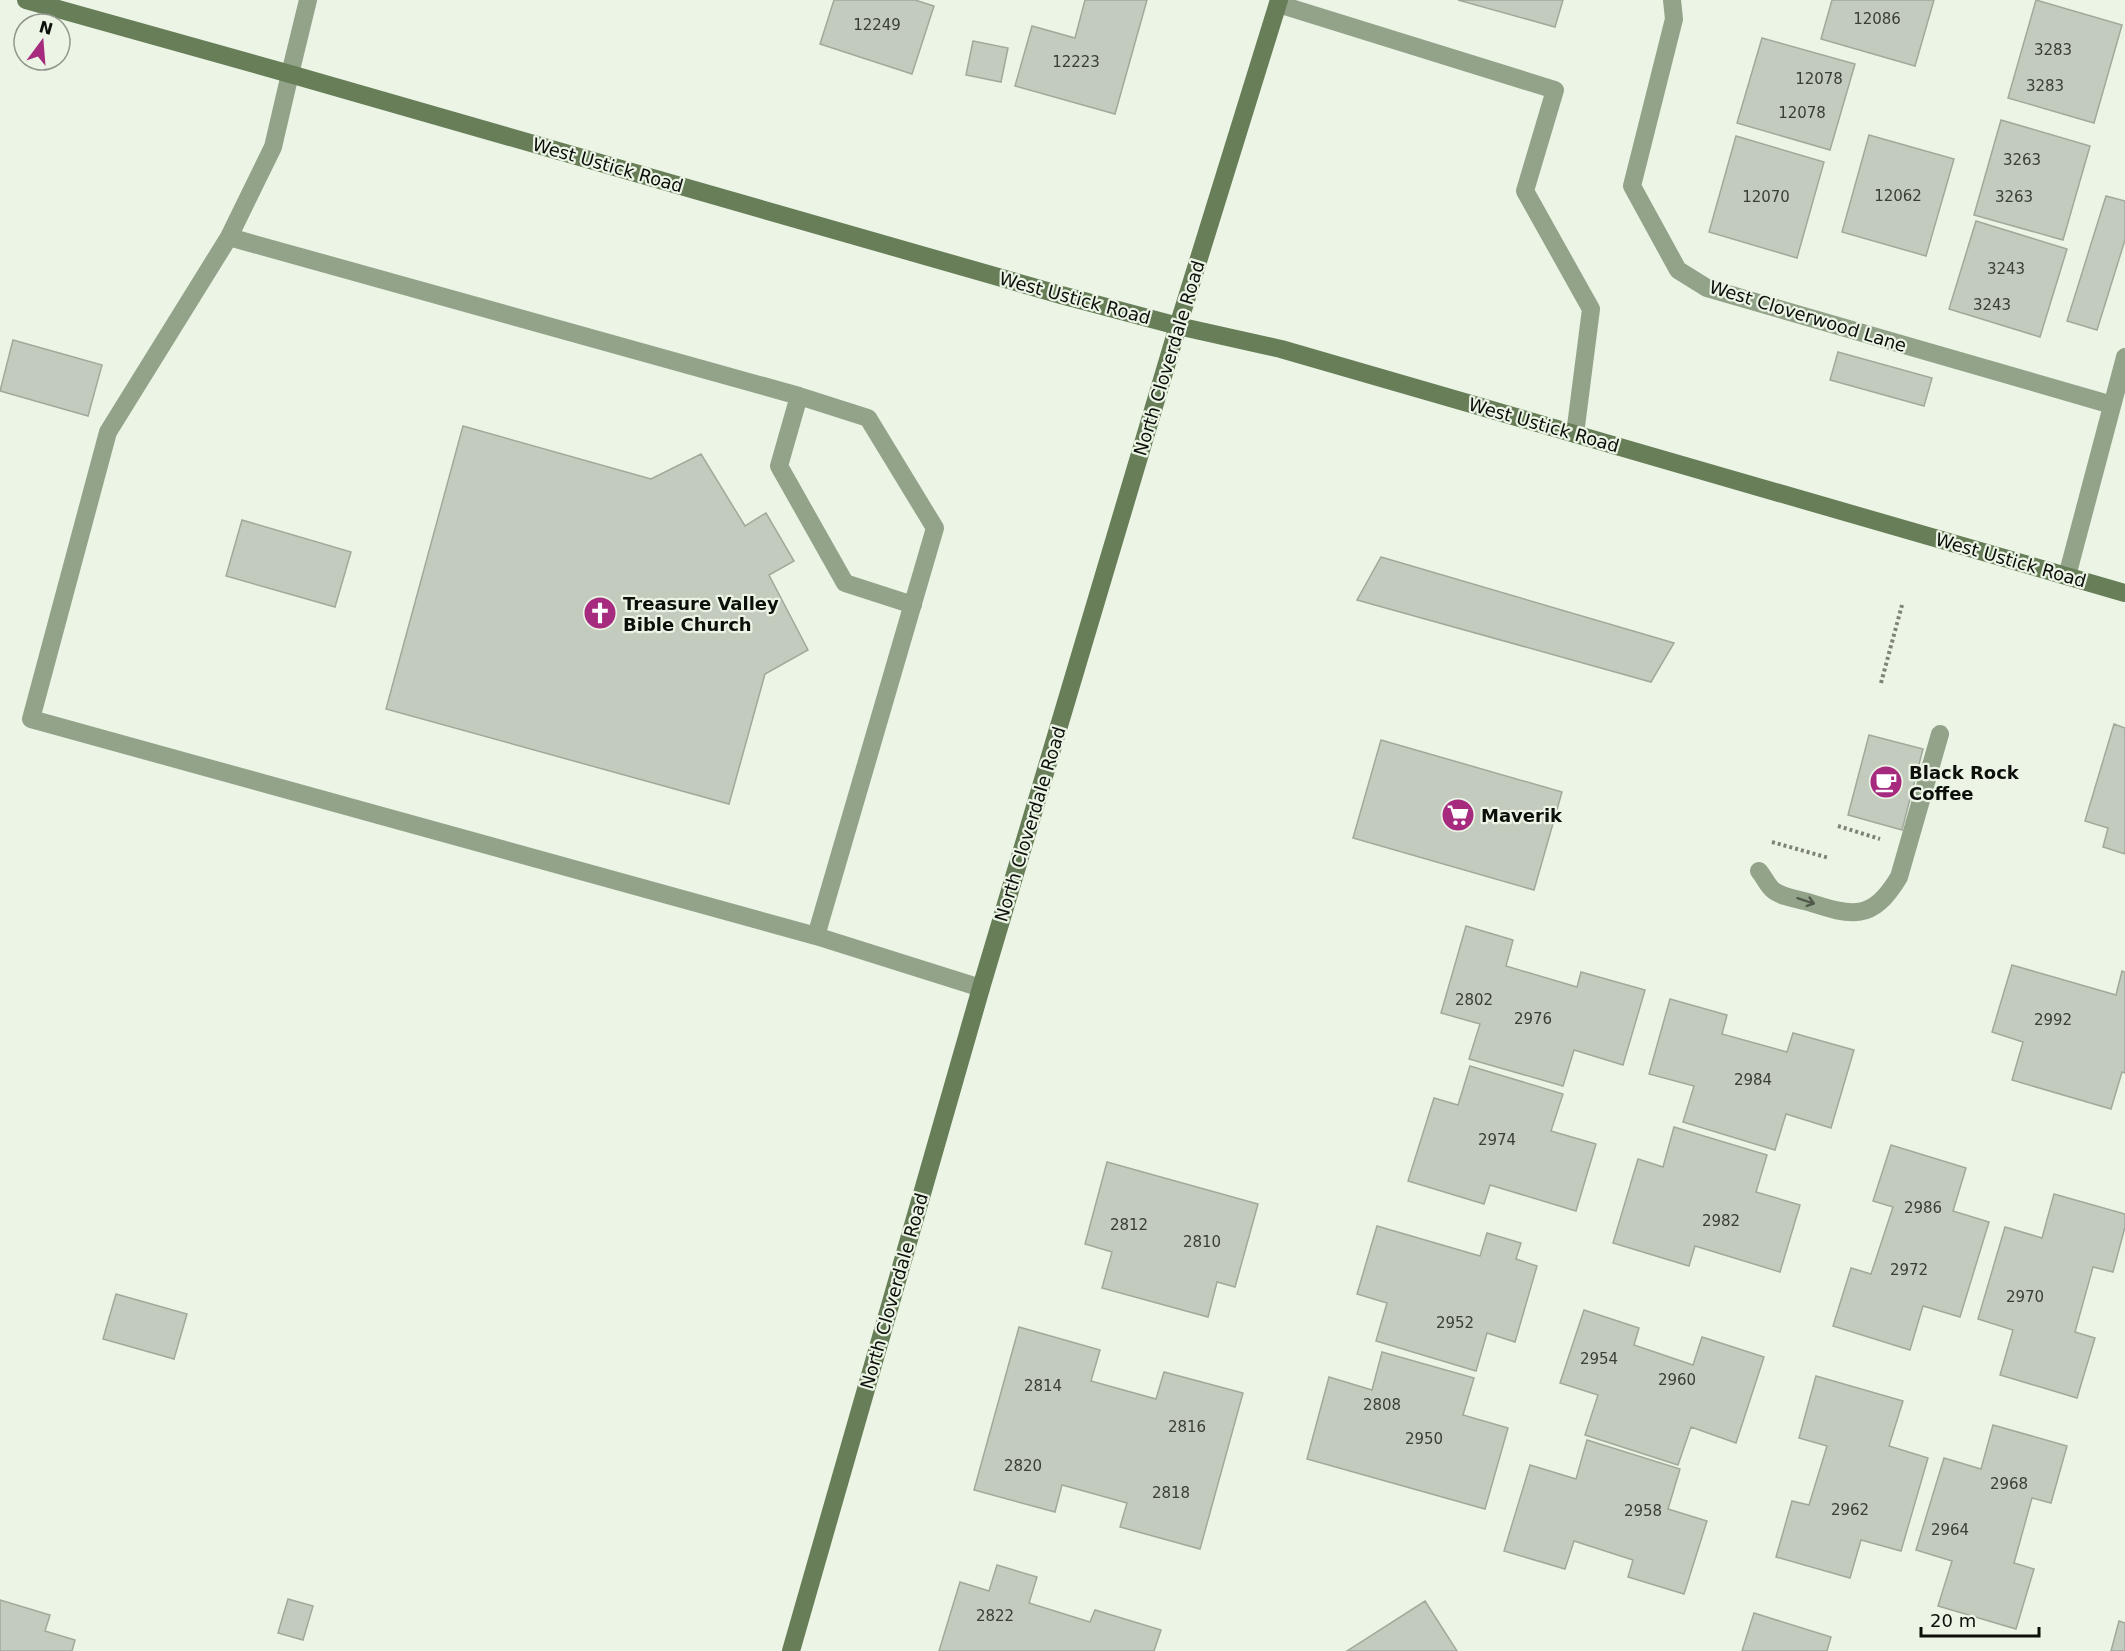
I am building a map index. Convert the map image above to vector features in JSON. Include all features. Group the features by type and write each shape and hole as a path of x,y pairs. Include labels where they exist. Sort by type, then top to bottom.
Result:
{"main road":[{"name":"West Ustick Road","path":"26,0 1061,295 1178,326 1281,349 2125,593"},
{"name":"North Cloverdale Road","path":"791,1651 981,988 1178,326 1279,2"}],"street":[{"path":"308,0 273,147 229,237 108,432 31,719 816,936 981,988"},
{"name":"West Cloverwood Lane","path":"1672,0 1674,19 1632,186 1678,270 1707,288 2112,405"},
{"path":"1279,2 1555,90 1525,191 1591,309 1575,434"},
{"path":"229,237 799,396 868,418 935,528 816,936"},
{"path":"2067,576 2125,357"},
{"path":"799,396 779,466 845,583 913,605"},
{"path":"1759,872 1774,891 1840,913 1858,913 1876,906 1890,892 1899,877 1940,734"}],"path":[{"path":"1881,683 1902,605"},
{"path":"1838,826 1884,840"},
{"path":"1768,841 1829,858"}],"building":[{"path":"834,0 915,0 934,6 912,74 820,44"},
{"path":"1085,0 1147,0 1115,114 1015,86 1032,26 1075,38"},
{"path":"1458,0 1563,0 1555,27"},
{"path":"1832,0 1934,0 1915,66 1821,39"},
{"path":"2036,0 2122,25 2094,123 2008,98"},
{"path":"1762,38 1855,64 1830,150 1737,123"},
{"path":"973,41 1008,48 1001,82 966,75"},
{"path":"2001,120 2090,146 2063,240 1974,215"},
{"path":"1869,135 1954,159 1926,256 1842,232"},
{"path":"1736,136 1824,162 1797,258 1709,232"},
{"path":"2106,196 2125,201 2125,240 2097,330 2067,321"},
{"path":"1976,221 2067,249 2040,337 1949,309"},
{"path":"13,340 102,365 88,416 0,391"},
{"path":"1838,352 1932,378 1924,406 1830,380"},
{"name":"Treasure Valley Bible Church","path":"463,426 651,479 701,454 745,526 766,513 794,561 769,575 808,650 765,674 729,804 386,709"},
{"path":"242,520 351,552 335,607 226,576"},
{"path":"1381,557 1674,643 1651,682 1357,600"},
{"path":"2114,724 2125,728 2125,854 2103,847 2108,828 2085,821"},
{"name":"Black Rock Coffee","path":"1869,735 1923,749 1902,830 1848,815"},
{"name":"Maverik","path":"1381,740 1562,792 1534,890 1353,838"},
{"path":"1466,926 1513,940 1506,966 1577,987 1581,972 1645,990 1623,1065 1574,1050 1563,1086 1469,1059 1480,1024 1441,1013"},
{"path":"2012,965 2116,995 2122,971 2125,972 2125,1073 2122,1072 2111,1109 2012,1080 2023,1042 1992,1032"},
{"path":"1670,999 1727,1015 1722,1034 1787,1052 1793,1033 1854,1050 1831,1128 1786,1114 1775,1150 1683,1122 1694,1086 1649,1074"},
{"path":"1470,1066 1563,1094 1551,1131 1596,1144 1576,1211 1490,1185 1484,1204 1408,1181 1434,1098 1458,1105"},
{"path":"1674,1127 1767,1155 1756,1192 1800,1205 1780,1272 1695,1246 1689,1266 1613,1243 1638,1159 1663,1167"},
{"path":"1891,1145 1966,1168 1953,1211 1989,1222 1960,1317 1923,1306 1910,1350 1833,1326 1851,1268 1871,1274 1893,1207 1873,1201"},
{"path":"1107,1162 1258,1204 1235,1287 1217,1282 1208,1317 1102,1288 1112,1252 1085,1244"},
{"path":"2054,1194 2125,1214 2125,1227 2113,1272 2093,1267 2075,1332 2095,1338 2077,1398 2000,1375 2013,1330 1978,1319 2005,1227 2042,1238"},
{"path":"1377,1226 1480,1256 1487,1233 1521,1243 1516,1259 1537,1266 1515,1342 1487,1333 1476,1371 1376,1341 1387,1303 1357,1294"},
{"path":"116,1294 187,1314 174,1359 103,1339"},
{"path":"1584,1310 1639,1328 1634,1345 1693,1365 1702,1337 1764,1357 1736,1443 1691,1427 1678,1465 1585,1435 1598,1395 1560,1383"},
{"path":"1019,1327 1100,1350 1091,1381 1156,1399 1164,1372 1243,1393 1200,1549 1120,1527 1127,1503 1062,1485 1055,1512 974,1490"},
{"path":"1382,1352 1474,1378 1463,1415 1508,1428 1485,1509 1307,1459 1329,1377 1372,1390"},
{"path":"1816,1376 1903,1401 1889,1446 1928,1458 1901,1551 1861,1540 1850,1578 1776,1557 1792,1501 1809,1505 1827,1446 1799,1438"},
{"path":"1993,1425 2067,1446 2051,1503 2032,1498 2014,1563 2034,1569 2016,1629 1938,1606 1952,1561 1916,1550 1944,1458 1981,1469"},
{"path":"1587,1440 1680,1469 1668,1509 1707,1521 1684,1594 1628,1577 1633,1560 1574,1541 1565,1569 1504,1551 1530,1465 1576,1479"},
{"path":"997,1565 1037,1577 1029,1603 1090,1622 1095,1610 1161,1630 1154,1651 939,1651 960,1582 989,1591"},
{"path":"288,1599 313,1606 303,1640 278,1633"},
{"path":"0,1600 50,1615 45,1631 75,1640 72,1651 0,1651"},
{"path":"1425,1601 1457,1651 1347,1651"},
{"path":"1754,1613 1831,1637 1827,1651 1742,1651"},
{"path":"2119,1621 2125,1623 2125,1651 2111,1651"}],"place":[{"name":"Treasure Valley Bible Church","path":"600,613"},
{"name":"Black Rock Coffee","path":"1886,782"},
{"name":"Maverik","path":"1458,815"}]}
